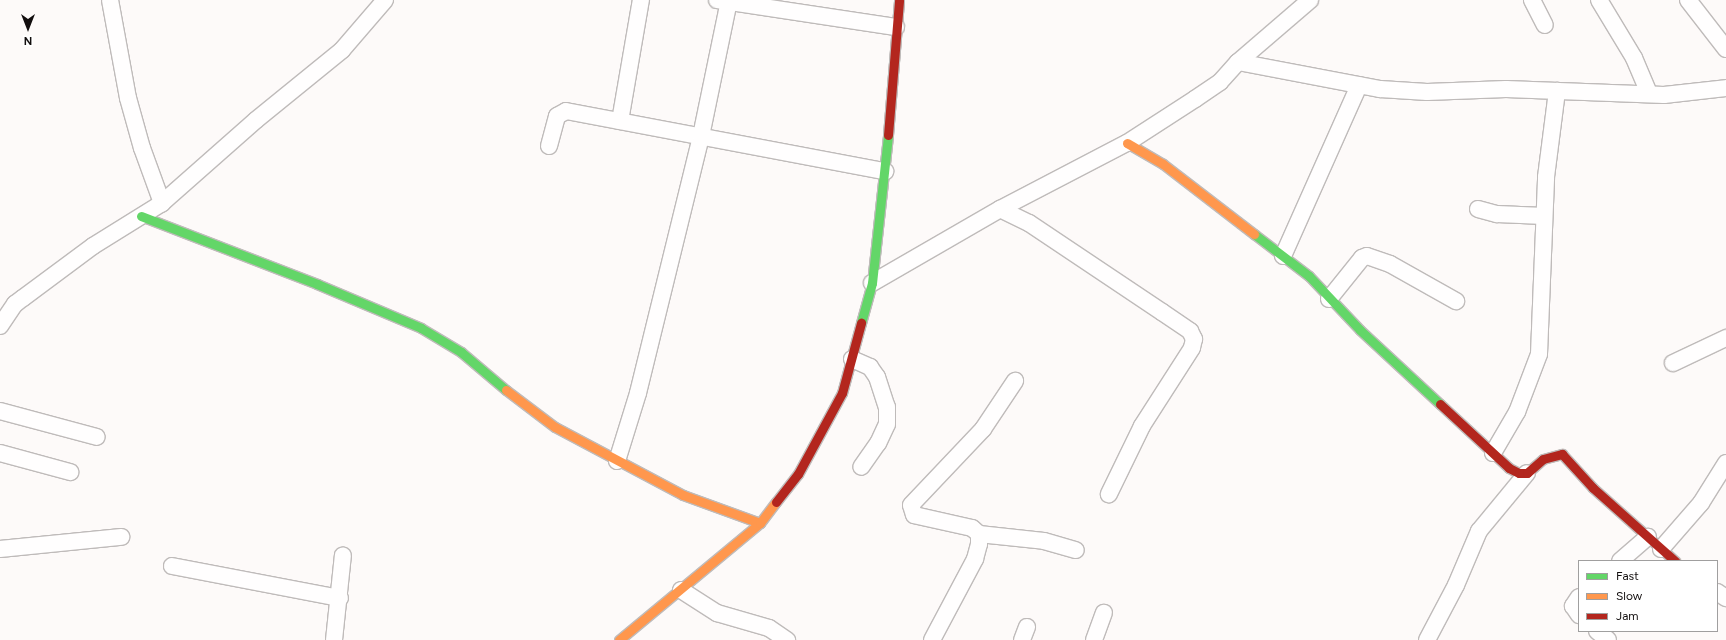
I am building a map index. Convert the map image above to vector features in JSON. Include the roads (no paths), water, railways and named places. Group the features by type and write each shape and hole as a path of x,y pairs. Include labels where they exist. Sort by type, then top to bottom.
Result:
{"street":[{"path":"110,0 128,98 142,148 162,203"},
{"path":"0,326 5,311 22,298 93,246 162,203 256,120 342,50 385,0"},
{"path":"620,121 642,0"},
{"path":"619,640 760,523 798,474 837,404 852,359 872,283 885,172 899,0"},
{"path":"872,283 1000,209 1127,143 1220,82 1238,62 1310,0"},
{"path":"1532,0 1545,26"},
{"path":"1599,0 1634,58 1649,94"},
{"path":"1688,0 1726,49"},
{"path":"617,461 638,393 701,136 723,1 896,27"},
{"path":"1238,62 1359,85 1427,92 1506,89 1686,94 1726,88"},
{"path":"1283,256 1359,85"},
{"path":"1493,453 1517,412 1539,354 1544,216 1557,91"},
{"path":"549,146 557,116 562,112 701,136 885,172"},
{"path":"1127,143 1163,164 1310,276 1329,299 1509,468 1519,473 1527,473"},
{"path":"1000,209 1029,223 1162,312 1190,331 1194,339 1192,348 1142,426 1109,494"},
{"path":"1478,209 1497,214 1544,216"},
{"path":"141,216 317,284 421,328 461,352 525,406 555,427 683,495 760,523"},
{"path":"1329,299 1362,258 1367,256 1390,264 1456,301"},
{"path":"1673,363 1726,338"},
{"path":"852,359 870,367 877,377 887,407 887,424 878,443 861,467"},
{"path":"1016,381 983,428 911,505 914,515 972,528 979,534 1044,541 1076,550"},
{"path":"0,411 97,437"},
{"path":"0,453 70,472"},
{"path":"1427,640 1456,585 1480,531 1527,473 1544,459 1555,454 1562,454 1593,488 1674,560"},
{"path":"1661,549 1701,503 1726,463"},
{"path":"932,640 975,559 979,544 979,534"},
{"path":"1621,560 1648,537"},
{"path":"0,549 121,538"},
{"path":"334,640 340,598 343,555"},
{"path":"172,566 340,598"},
{"path":"681,590 717,613 768,628 787,640"},
{"path":"1578,598 1573,606 1578,614"},
{"path":"1094,640 1104,613"},
{"path":"1598,632 1608,640"}]}
